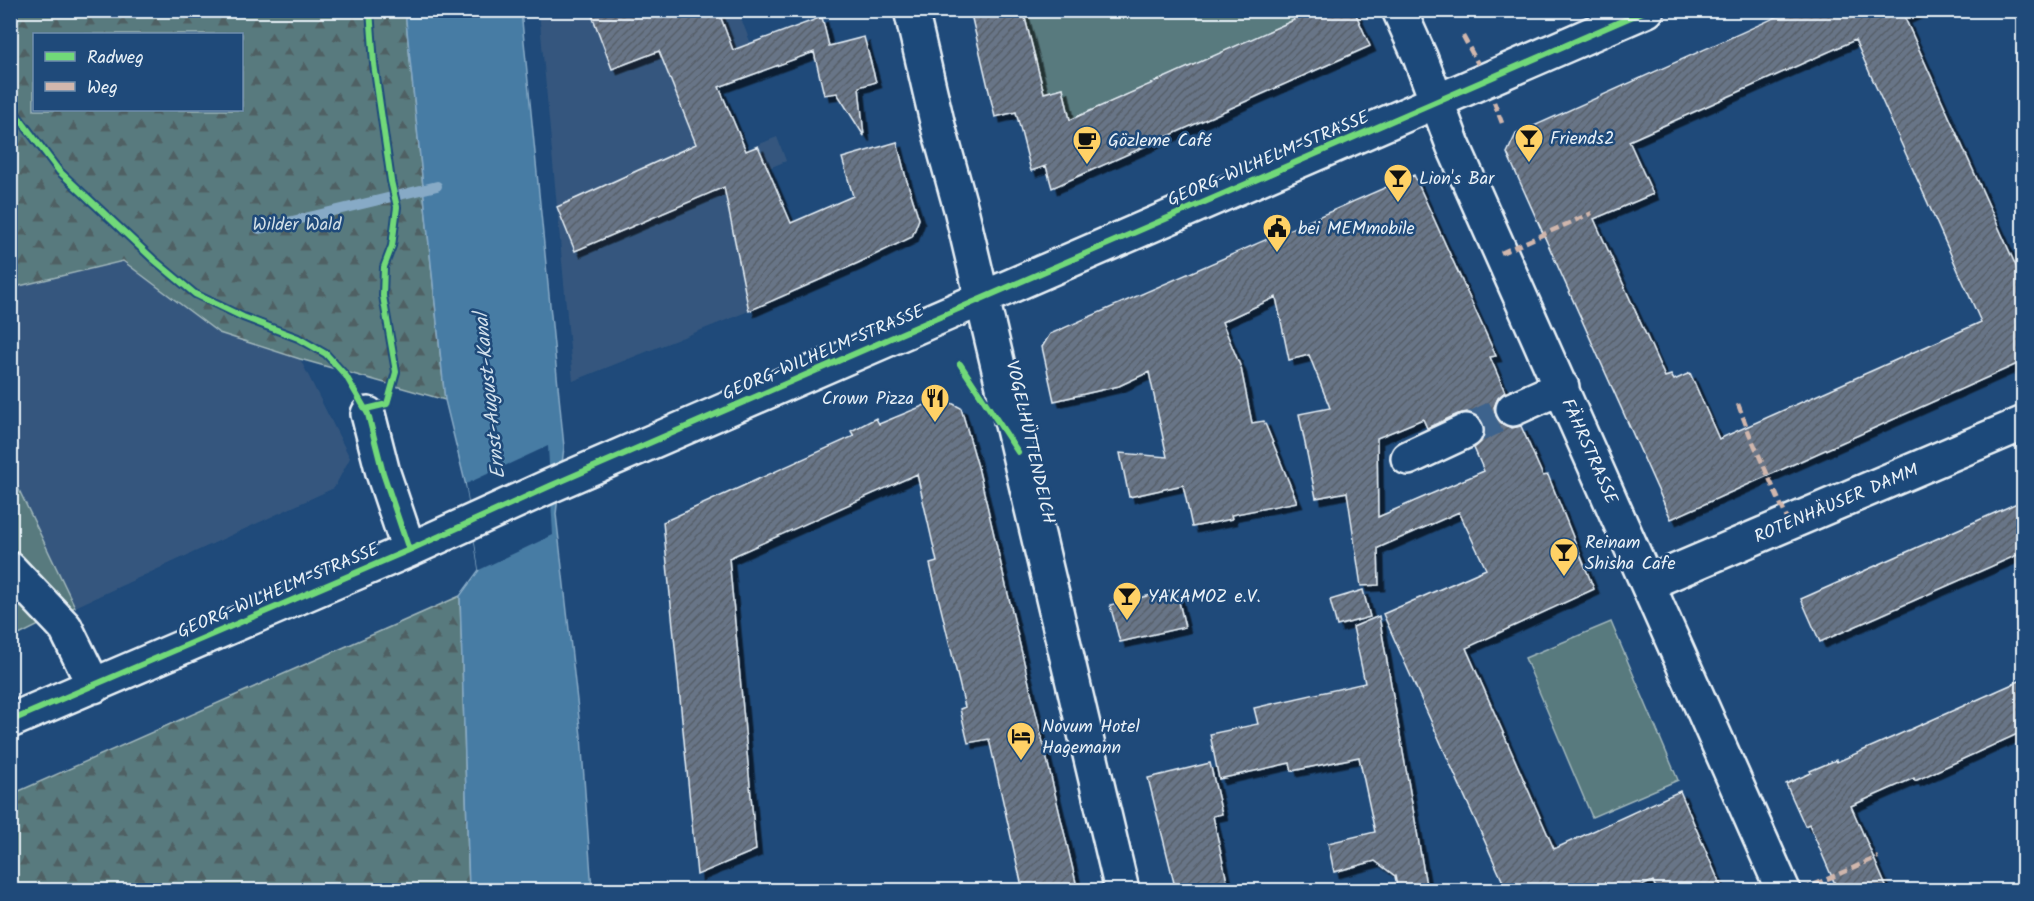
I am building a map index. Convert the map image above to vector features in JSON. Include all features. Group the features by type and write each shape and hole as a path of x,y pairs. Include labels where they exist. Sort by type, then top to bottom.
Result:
{"street":[{"name":"VOGELHÜTTENDEICH","path":"911,10 938,126 961,209 1122,891"},
{"name":"FÄHRSTRASSE","path":"1400,10 1461,164 1562,387 1783,891"},
{"name":"GEORG-WILHELM-STRASSE","path":"10,721 409,550 550,486 1647,10"},
{"path":"1513,409 1562,387"},
{"path":"368,414 383,473 409,550"},
{"name":"ROTENHÄUSER DAMM","path":"1648,583 2024,423"},
{"path":"1408,458 1466,431"},
{"path":"10,568 65,627 94,686"}],"shaded area":[{"path":"539,11 738,11 751,44 715,87 745,150 777,137 786,161 724,187 749,311 573,381"},
{"path":"123,261 219,333 300,359 350,458 334,488 75,607 11,471 10,288"}],"green space":[{"path":"1290,10 1294,20 1070,120 1063,88 1044,93 1023,11"},
{"name":"Wilder Wald","path":"10,11 405,11 445,400 300,359 219,333 123,261 11,288"},
{"path":"10,471 75,607 11,639 10,639"},
{"path":"460,596 469,890 11,890 10,795"},
{"path":"1611,622 1678,780 1592,817 1525,658"}],"water":[{"name":"Ernst-August-Kanal","path":"405,11 521,11 564,447 556,514 581,736 592,890 469,890 460,596 479,570 467,490 445,400"}],"pier":[{"path":"548,446 553,535 479,570 466,484"}],"building":[{"path":"590,10 718,10 733,50 822,17 829,46 864,37 876,82 859,87 864,136 837,93 824,95 814,52 719,87 746,151 758,146 791,223 853,196 842,158 897,142 919,219 912,237 749,311 724,187 575,251 557,207 696,144 659,51 612,69"},
{"path":"970,10 1023,10 1044,93 1063,88 1070,120 1294,20 1290,10 1354,10 1370,46 1052,188 1046,166 1031,171 1016,112 995,117"},
{"path":"1792,10 1922,10 1905,18 2024,284 2024,361 1671,519 1507,153 1516,134","holes":["1855,40 1981,322 1719,439 1690,373 1674,380 1671,375 1665,377 1594,219 1653,194 1629,141"]},
{"path":"1414,175 1496,356 1490,357 1505,392 1498,398 1494,407 1496,416 1503,424 1512,428 1521,426 1543,476 1548,475 1594,589 1466,648 1554,849 1680,791 1723,891 1657,891 1653,881 1630,891 1507,891 1383,614 1486,569 1459,512 1378,548 1379,585 1361,586 1347,492 1316,498 1299,414 1330,408 1309,355 1289,360 1276,297 1222,322 1241,368 1252,423 1264,421 1297,502 1231,515 1232,519 1192,527 1183,485 1129,497 1120,453 1167,457 1149,372 1119,386 1054,401 1042,347 1050,334","holes":["1467,412 1477,416 1485,432 1482,441 1474,448 1484,471 1378,517 1377,438 1423,419 1427,428 1458,414"]},
{"path":"942,398 961,408 978,467 1078,891 1023,891 989,739 968,743 960,709 965,707 930,564 937,562 917,474 729,558 756,850 697,875 663,522 854,436 851,431 876,418 879,424"},
{"path":"2024,500 2024,552 1820,642 1801,599"},
{"path":"1176,589 1185,627 1120,642 1110,605"},
{"path":"1363,590 1370,617 1337,626 1330,600"},
{"path":"1379,616 1427,891 1398,891 1395,876 1375,861 1334,872 1328,843 1375,832 1359,757 1292,771 1290,763 1219,779 1210,734 1258,724 1254,708 1365,683 1353,627"},
{"path":"2024,679 2024,731 1915,781 1914,778 1851,806 1888,891 1838,891 1809,824 1805,826 1786,784 1811,773 1810,771 1836,760 1837,762"},
{"path":"1210,763 1222,814 1213,816 1229,891 1176,891 1148,778"}],"waterway":[{"path":"259,229 437,186"}],"tunnel":[{"path":"1466,431 1513,409"}],"marked path":[{"path":"1463,36 1478,64"},
{"path":"1494,102 1502,123"},
{"path":"1501,253 1592,213"},
{"path":"1738,404 1789,523"},
{"path":"1802,890 1878,857"}],"cycle path":[{"path":"366,409 387,404 396,372 383,296 384,267 392,246 397,207 374,64 370,10"},
{"path":"10,721 409,550 550,486 1647,10"},
{"path":"10,106 59,171 153,259 195,294 243,317 298,338 326,354 346,376 368,414 383,473 409,550"},
{"path":"960,364 1018,452"}],"place":[{"name":"Friends2","path":"1529,164"},
{"name":"Gözleme Café","path":"1087,166"},
{"name":"Lion's Bar","path":"1398,204"},
{"name":"bei MEMmobile","path":"1277,254"},
{"name":"Crown Pizza","path":"935,424"},
{"name":"Reinam Shisha Cafe","path":"1564,578"},
{"name":"YAKAMOZ e.V.","path":"1127,622"},
{"name":"Novum Hotel Hagemann","path":"1021,762"}]}
